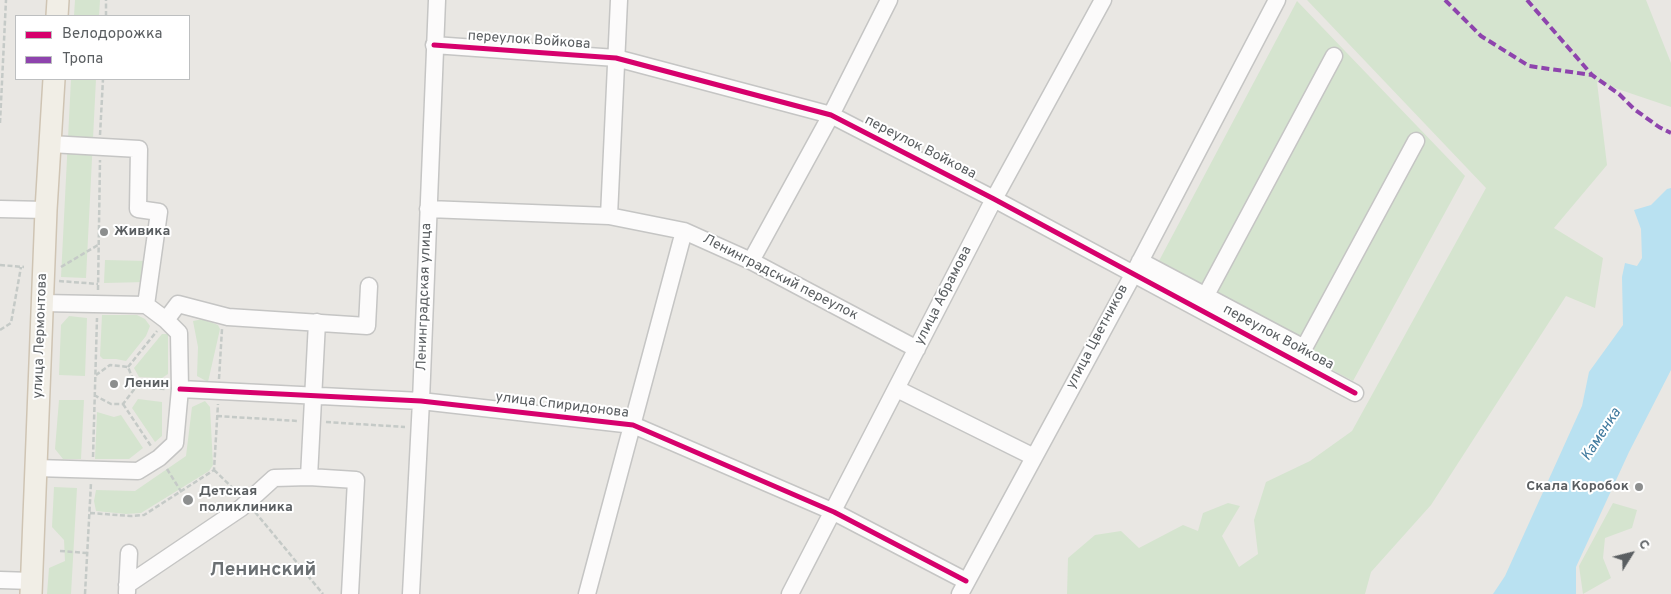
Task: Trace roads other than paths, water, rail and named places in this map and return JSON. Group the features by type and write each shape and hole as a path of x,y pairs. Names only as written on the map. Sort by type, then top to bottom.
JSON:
{"main road":[{"path":"57,15 58,0"},
{"name":"улица Лермонтова","path":"32,587 46,210 54,80"}],"street":[{"name":"Ленинградская улица","path":"411,594 422,402 437,0"},
{"path":"609,216 619,0"},
{"path":"751,261 831,115 889,0"},
{"name":"улица Абрамова","path":"790,594 994,199 1103,0"},
{"name":"улица Цветников","path":"963,588 1137,267 1277,0"},
{"name":"переулок Войкова","path":"434,45 616,58 831,115 994,199 1137,267 1355,392"},
{"path":"1206,295 1334,56"},
{"path":"1137,267 1206,295 1304,348 1416,141"},
{"path":"50,144 139,149 138,209 159,212 146,305"},
{"path":"0,209 46,210"},
{"name":"Ленинградский переулок","path":"428,210 609,216 684,231 751,261 917,349"},
{"path":"587,594 684,231"},
{"path":"166,320 178,304 228,317 367,326 369,286"},
{"path":"36,468 138,471 159,458 176,443 180,389 179,333 166,320 146,305 42,303"},
{"path":"309,477 317,322"},
{"name":"улица Спиридонова","path":"180,389 422,402 633,425 834,512 963,588"},
{"path":"897,389 1034,457"},
{"path":"127,590 247,502 274,478 309,477 356,480 350,594"},
{"path":"127,590 128,553"},
{"path":"0,580 32,587"}],"water":[{"name":"Каменка","path":"1671,188 1671,370 1629,452 1576,567 1576,594 1493,594 1505,576 1582,406 1589,372 1623,325 1622,277 1625,263 1637,266 1642,258 1641,229 1634,210 1651,205 1667,189"}],"place":[{"name":"Живика","path":"104,232"},
{"name":"Ленин","path":"114,384"},
{"name":"Скала Коробок","path":"1639,487"},
{"name":"Детская поликлиника","path":"188,500"}],"district":[{"name":"Ленинский","path":"263,571"}]}
